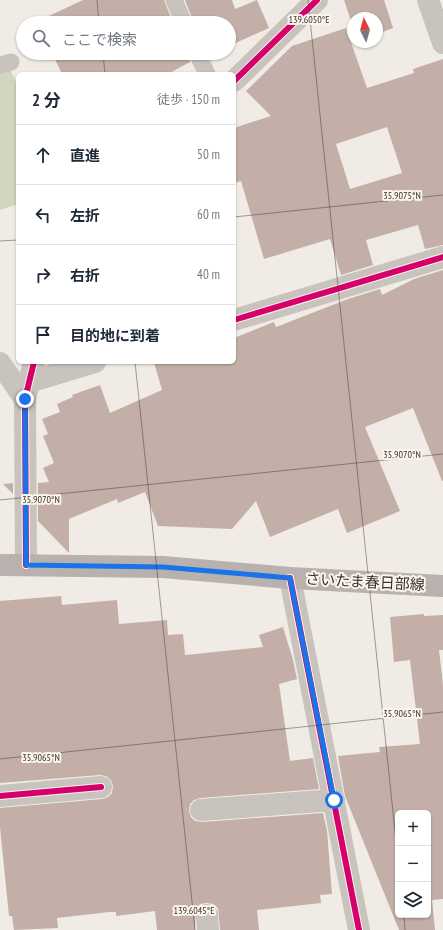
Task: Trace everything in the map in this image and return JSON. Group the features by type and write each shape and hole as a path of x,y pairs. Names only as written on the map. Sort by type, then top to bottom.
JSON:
{"main road":[{"name":"さいたま春日部線","path":"0,565 163,567 290,578 443,586"}],"street":[{"path":"236,80 317,0"},
{"path":"428,0 443,43"},
{"path":"236,319 443,257"},
{"path":"0,363 29,381 87,364"},
{"path":"26,565 29,381"},
{"path":"290,578 359,930"},
{"path":"0,796 101,787"},
{"path":"201,810 334,800"}],"lane":[{"path":"174,0 181,16"},
{"path":"200,60 206,72"}],"green space":[{"path":"10,69 16,82 16,205 0,210 0,72"}],"building":[{"path":"83,0 164,0 170,16 49,16"},
{"path":"185,0 232,0 235,9 257,0 269,28 236,43 236,16 191,16"},
{"path":"344,0 384,0 393,28 383,32 383,12 348,12"},
{"path":"346,28 347,48 353,48 367,88 414,73 413,69 443,59 443,245 425,249 418,225 366,240 373,265 341,275 330,239 264,259 241,181 236,182 236,127 271,116 246,91 292,46","holes":["387,127 402,173 350,189 336,144"]},
{"path":"55,60 189,60 190,62 172,72 61,72"},
{"path":"443,270 443,481 413,408 365,427 400,511 347,533 338,509 270,537 256,501 232,529 158,526 145,492 118,503 117,499 69,519 69,553 38,521 38,483 49,482 43,468 54,463 43,436 48,434 42,419 60,412 57,404 73,397 72,395 100,385 110,413 162,390 155,364 236,364 236,337 274,322 276,327 348,299 380,289 382,295 414,279"},
{"path":"13,483 13,494 3,484"},
{"path":"61,596 62,605 117,600 119,624 167,620 168,635 183,634 185,655 263,647 259,635 283,627 297,679 279,684 290,761 313,758 319,789 200,798 194,800 190,804 189,811 191,817 195,821 202,822 323,813 327,831 332,894 320,895 321,903 257,910 259,930 220,930 218,908 213,904 207,903 200,904 196,910 195,930 157,930 155,911 116,916 116,912 109,912 57,918 58,928 14,930 12,916 9,916 0,827 0,808 102,799 108,797 112,793 113,786 111,780 106,776 100,775 0,783 0,601"},
{"path":"424,614 424,616 443,615 443,650 439,650 443,685 443,899 432,900 435,930 399,930 345,796 338,756 380,752 379,747 420,744 410,660 394,662 390,617"}],"cycle path":[{"path":"236,79 317,0"},
{"path":"236,319 443,257"},
{"path":"26,565 25,399 34,364"},
{"path":"290,578 359,930"},
{"path":"0,796 101,787"}],"route":[{"path":"25,399 26,565 163,567 290,578 334,800"}]}
